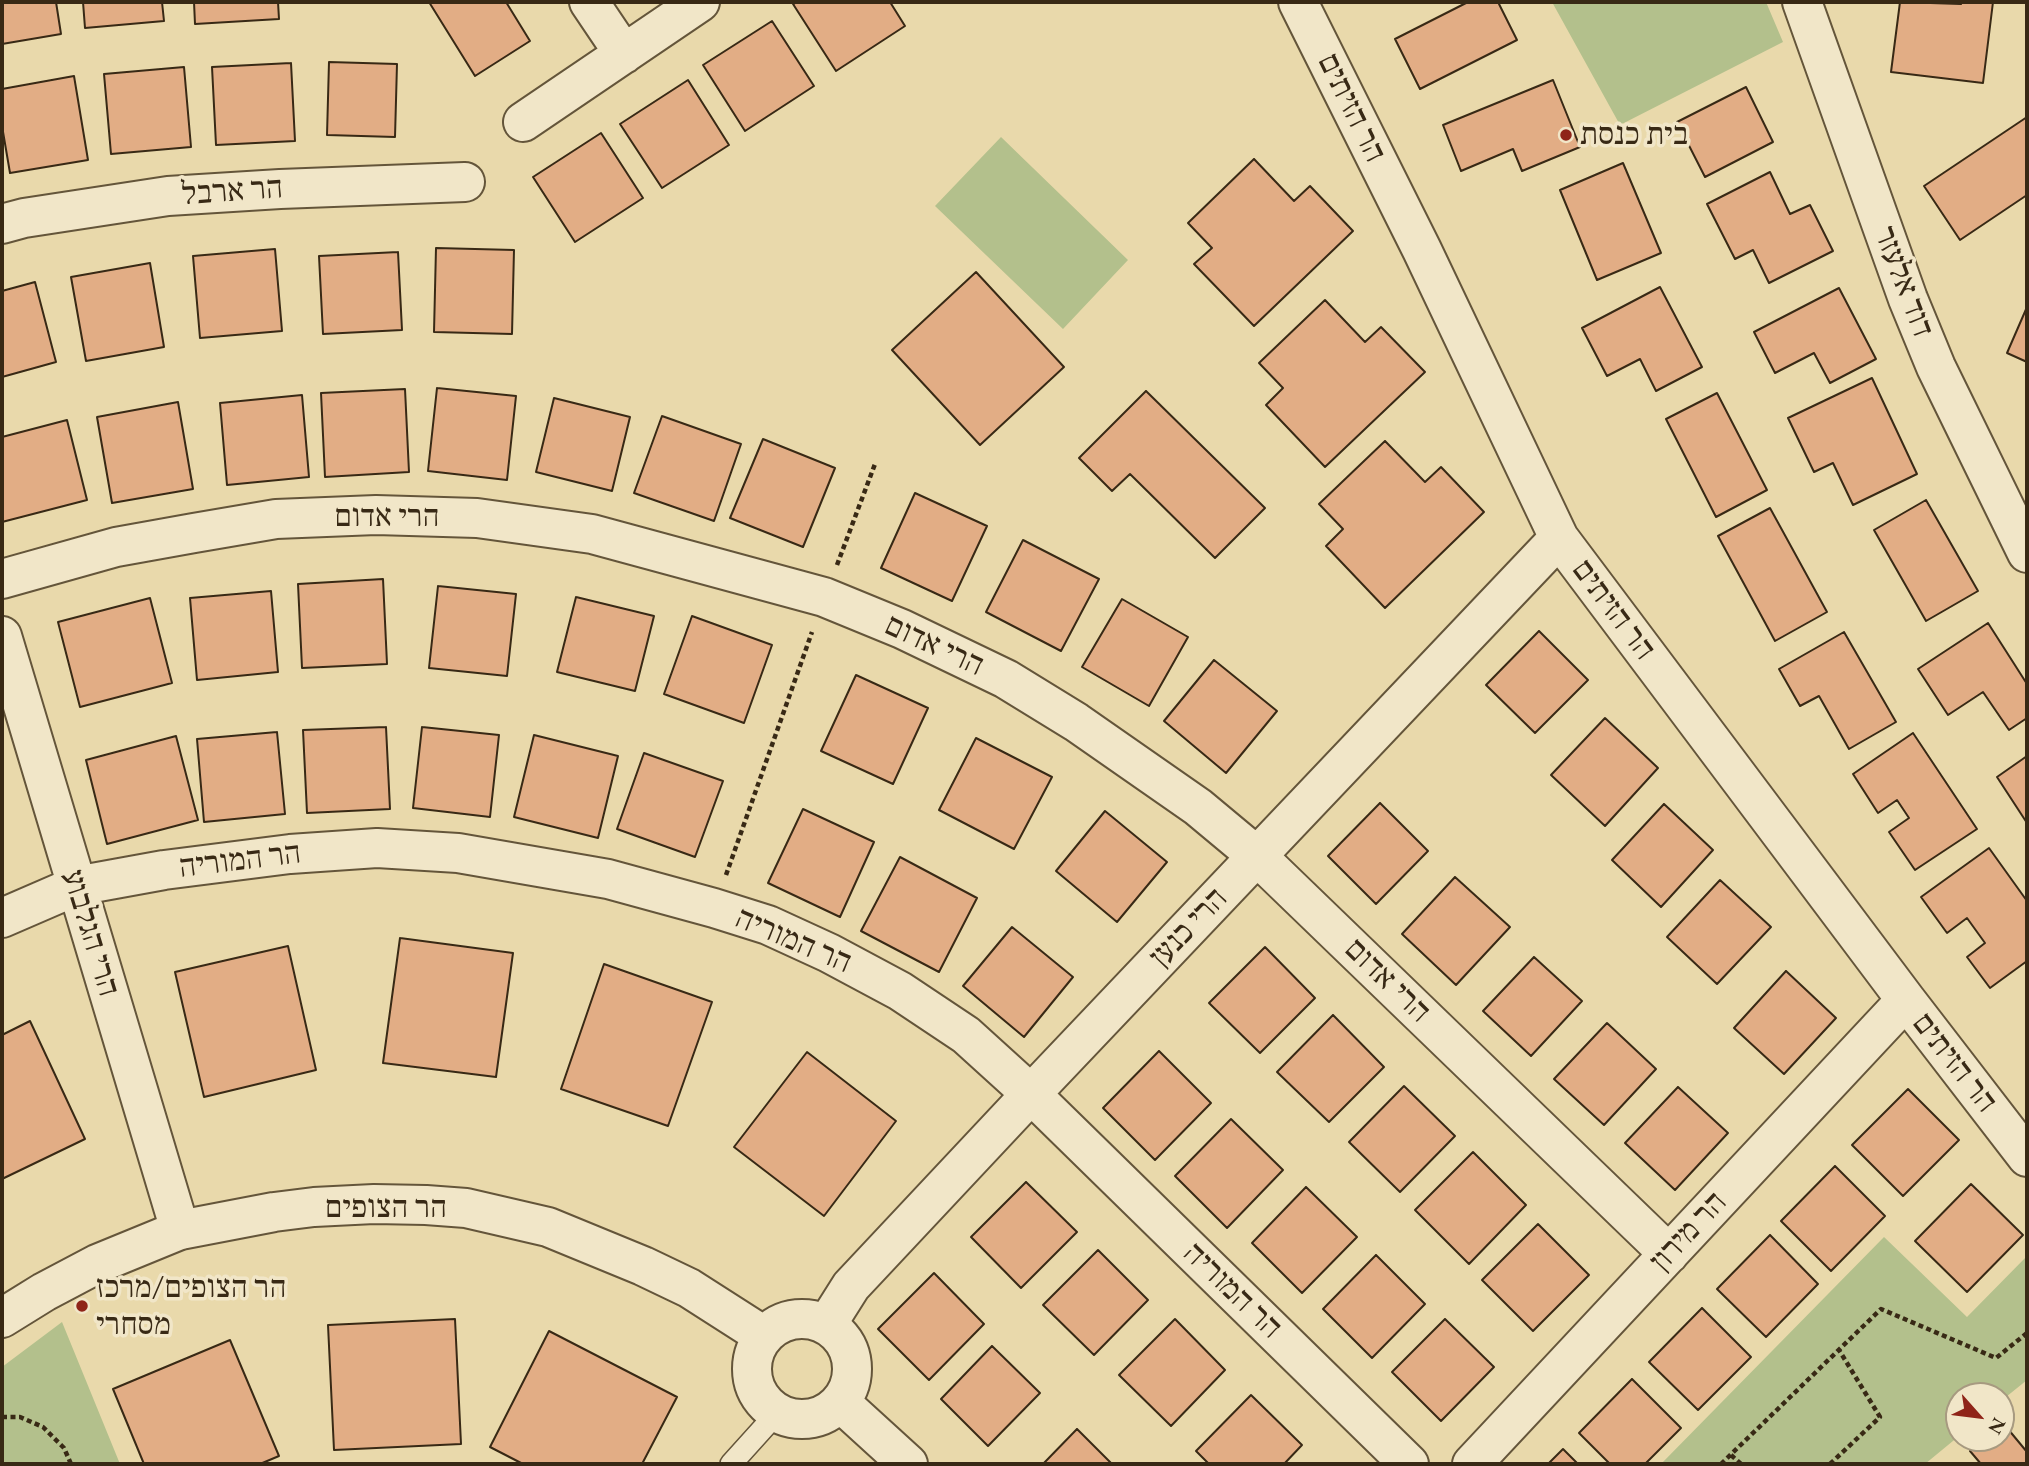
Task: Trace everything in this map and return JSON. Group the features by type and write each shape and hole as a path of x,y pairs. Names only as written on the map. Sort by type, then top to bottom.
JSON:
{"street":[{"path":"589,2 624,54"},
{"path":"523,122 700,2"},
{"name":"הר הזיתים","path":"1298,2 1422,250 1559,538 2027,1157"},
{"name":"דוד אלעזר","path":"1802,2 1908,299 1936,367 2027,553"},
{"name":"הר ארבל","path":"2,224 24,218 168,197 280,188 465,182"},
{"name":"הרי אדום","path":"2,579 116,547 194,533 276,519 376,515 477,518 592,534 824,597 902,629 1006,679 1076,722 1187,799 1258,857 1669,1254"},
{"name":"הרי כנען","path":"827,1324 852,1286 1559,538"},
{"name":"הרי הגלבוע","path":"2,636 180,1230"},
{"name":"הר המוריה","path":"2,918 76,886 164,870 290,854 377,848 458,853 608,879 768,925 829,953 900,991 966,1035 1031,1094 1409,1464"},
{"name":"הר מירון","path":"1472,1464 1906,1000"},
{"name":"הר הצופים","path":"2,1318 97,1264 180,1230 274,1212 374,1204 466,1208 548,1227 643,1266 689,1289 764,1336"},
{"path":"801,1318 827,1324 839,1334 852,1360 848,1390 840,1402 827,1413 810,1419 794,1419 778,1413 762,1400 754,1385 752,1359 764,1336 774,1326 801,1318"},
{"path":"840,1402 908,1464"}],"lane":[{"path":"731,1464 778,1413"}],"path":[{"path":"714,908 824,597 875,464"},
{"path":"1721,1464 1881,1310 1996,1358 2027,1334"},
{"path":"1830,1464 1880,1417 1839,1350"},
{"path":"2,1417 20,1418 43,1427 64,1448 71,1464"},
{"path":"1731,1455 1741,1464"}],"green space":[{"path":"1552,2 1766,2 1783,42 1620,125"},
{"path":"1001,137 1128,260 1063,329 935,206"},
{"path":"1884,1237 1967,1317 2027,1256 2027,1380 2015,1390 2015,1382 1945,1382 1945,1448 1925,1464 1661,1464"},
{"path":"62,1322 120,1464 2,1464 2,1367"}],"building":[{"path":"2,2 56,2 61,34 2,44"},
{"path":"83,2 162,2 164,21 85,28"},
{"path":"194,2 278,2 279,19 195,24"},
{"path":"429,2 506,2 530,41 475,76"},
{"path":"890,2 905,26 836,71 793,4"},
{"path":"1468,2 1498,2 1517,40 1420,89 1395,39"},
{"path":"1900,2 1993,2 1983,83 1891,72"},
{"path":"772,21 814,86 745,131 703,65"},
{"path":"329,62 397,64 395,137 327,135"},
{"path":"291,63 295,141 216,145 212,67"},
{"path":"184,67 191,147 111,154 104,74"},
{"path":"74,76 88,160 10,173 2,126 2,89"},
{"path":"688,80 729,145 662,188 620,124"},
{"path":"1553,80 1580,147 1522,171 1513,149 1461,171 1443,125"},
{"path":"1746,87 1773,142 1705,177 1677,122"},
{"path":"2027,117 2027,195 1960,240 1924,186"},
{"path":"601,133 643,198 575,242 533,177"},
{"path":"1254,159 1294,201 1310,186 1353,231 1254,326 1194,264 1212,248 1188,223"},
{"path":"1623,163 1661,253 1597,280 1560,190"},
{"path":"1770,172 1790,214 1810,205 1833,251 1769,283 1753,250 1735,259 1707,204"},
{"path":"436,248 514,250 512,334 434,332"},
{"path":"275,249 282,331 200,338 193,256"},
{"path":"398,252 402,330 323,334 319,256"},
{"path":"150,263 164,347 86,361 71,277"},
{"path":"976,272 1064,367 980,445 892,350"},
{"path":"35,282 56,362 2,377 2,291"},
{"path":"1660,287 1702,367 1656,391 1640,359 1607,376 1582,328"},
{"path":"1839,288 1876,359 1830,383 1814,353 1775,373 1754,332"},
{"path":"1325,300 1365,342 1381,327 1425,372 1325,467 1266,405 1283,388 1259,363"},
{"path":"2027,307 2027,362 2007,353"},
{"path":"1872,378 1917,474 1853,505 1833,463 1814,472 1788,418"},
{"path":"437,388 516,396 507,480 428,471"},
{"path":"405,389 409,472 325,477 321,393"},
{"path":"1146,391 1265,508 1215,558 1130,474 1112,491 1079,458"},
{"path":"1717,393 1767,490 1716,517 1666,419"},
{"path":"302,395 309,477 227,485 220,403"},
{"path":"554,398 630,417 612,491 536,472"},
{"path":"178,402 193,489 112,503 97,417"},
{"path":"662,416 741,444 714,521 634,493"},
{"path":"67,420 87,500 2,522 2,437"},
{"path":"763,439 835,468 803,547 730,518"},
{"path":"1385,441 1425,482 1441,467 1484,512 1385,608 1326,546 1343,529 1319,504"},
{"path":"915,493 987,526 952,601 881,568"},
{"path":"1926,500 1978,591 1926,621 1874,530"},
{"path":"1770,508 1827,612 1775,641 1718,536"},
{"path":"1023,540 1099,579 1061,651 986,612"},
{"path":"383,579 387,664 302,668 298,584"},
{"path":"438,586 516,594 507,676 429,668"},
{"path":"271,591 278,672 197,680 190,598"},
{"path":"576,597 654,616 635,691 557,672"},
{"path":"150,598 172,683 80,707 58,622"},
{"path":"1122,599 1188,637 1149,706 1082,667"},
{"path":"692,616 772,645 744,723 664,694"},
{"path":"1988,623 2027,684 2027,718 2009,730 1983,692 1948,715 1918,669"},
{"path":"1539,631 1588,680 1535,733 1486,685"},
{"path":"1844,632 1896,722 1849,749 1819,696 1800,706 1779,669"},
{"path":"1214,660 1277,711 1226,773 1164,721"},
{"path":"856,675 928,708 893,784 821,751"},
{"path":"1605,718 1658,768 1605,826 1551,775"},
{"path":"386,727 390,809 307,813 303,730"},
{"path":"422,727 499,735 490,817 413,808"},
{"path":"277,732 285,814 204,822 197,739"},
{"path":"1913,733 1977,829 1915,870 1889,832 1909,818 1897,800 1878,813 1853,774"},
{"path":"534,735 618,756 598,838 514,817"},
{"path":"176,736 198,820 107,844 86,760"},
{"path":"976,738 1052,777 1014,849 939,810"},
{"path":"644,753 723,781 695,857 617,829"},
{"path":"2027,756 2027,823 1997,777"},
{"path":"1380,803 1428,851 1376,904 1328,856"},
{"path":"1664,804 1713,850 1661,907 1612,860"},
{"path":"803,809 874,842 840,917 768,883"},
{"path":"1105,811 1167,862 1117,922 1056,871"},
{"path":"1989,848 2027,901 2027,961 1990,988 1967,957 1985,943 1967,918 1947,933 1921,897"},
{"path":"900,857 977,898 939,972 861,931"},
{"path":"1455,877 1510,927 1456,985 1402,934"},
{"path":"1720,880 1771,927 1717,984 1667,937"},
{"path":"1012,927 1073,977 1024,1037 963,986"},
{"path":"400,938 513,953 496,1077 383,1063"},
{"path":"288,946 316,1070 204,1097 175,972"},
{"path":"1265,947 1315,998 1260,1053 1209,1003"},
{"path":"1534,957 1582,1001 1531,1056 1483,1011"},
{"path":"604,964 712,1002 668,1126 561,1089"},
{"path":"1786,971 1836,1018 1784,1074 1734,1028"},
{"path":"1333,1015 1384,1067 1329,1122 1277,1072"},
{"path":"30,1021 85,1139 2,1179 2,1035"},
{"path":"1607,1023 1656,1069 1604,1125 1554,1079"},
{"path":"1159,1051 1211,1103 1155,1160 1103,1108"},
{"path":"807,1052 896,1121 824,1216 734,1147"},
{"path":"1404,1086 1455,1136 1400,1192 1349,1142"},
{"path":"1678,1087 1728,1133 1675,1190 1625,1143"},
{"path":"1908,1089 1959,1140 1903,1196 1852,1145"},
{"path":"1231,1119 1283,1170 1227,1228 1175,1176"},
{"path":"1473,1152 1526,1205 1469,1264 1415,1210"},
{"path":"1835,1166 1885,1216 1831,1271 1781,1221"},
{"path":"1026,1182 1077,1232 1021,1288 971,1237"},
{"path":"1971,1184 2023,1235 1967,1292 1915,1241"},
{"path":"1306,1187 1357,1237 1302,1293 1252,1243"},
{"path":"1538,1224 1589,1275 1533,1331 1482,1280"},
{"path":"1770,1235 1818,1284 1766,1337 1717,1289"},
{"path":"1098,1250 1148,1300 1094,1355 1043,1305"},
{"path":"1376,1255 1425,1304 1372,1358 1323,1309"},
{"path":"934,1273 984,1324 929,1380 878,1329"},
{"path":"1702,1308 1751,1357 1698,1410 1649,1362"},
{"path":"455,1319 461,1444 334,1450 328,1325"},
{"path":"1175,1319 1225,1370 1171,1426 1119,1375"},
{"path":"1445,1319 1494,1367 1441,1421 1392,1372"},
{"path":"549,1331 677,1397 642,1464 523,1464 490,1447"},
{"path":"230,1340 279,1456 260,1464 144,1464 113,1389"},
{"path":"992,1346 1040,1393 988,1446 941,1399"},
{"path":"1632,1379 1681,1428 1645,1464 1610,1464 1579,1433"},
{"path":"1251,1395 1302,1445 1284,1464 1209,1464 1196,1451"},
{"path":"1077,1429 1112,1464 1043,1464"},
{"path":"2015,1438 2027,1452 2027,1464 1981,1464 1971,1452 2015,1452"},
{"path":"1563,1449 1578,1464 1548,1464"}],"place":[{"name":"בית כנסת","path":"1566,135"},
{"name":"הר הצופים/מרכז מסחרי","path":"82,1306"}]}
